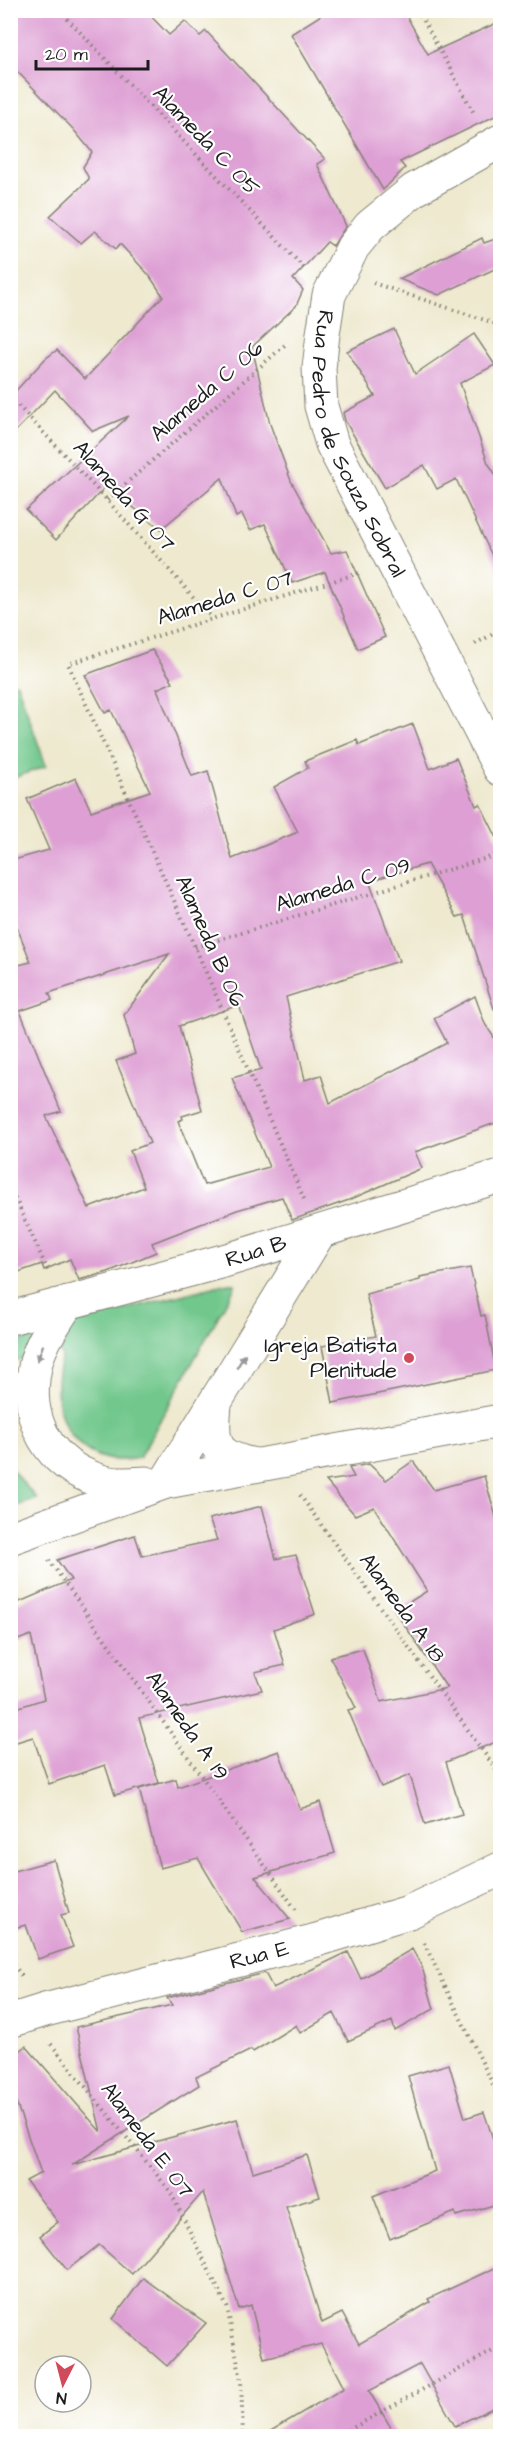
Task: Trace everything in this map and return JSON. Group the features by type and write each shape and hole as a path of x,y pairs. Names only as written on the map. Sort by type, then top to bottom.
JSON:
{"street":[{"name":"Rua Pedro de Souza Sobral","path":"496,143 414,190 390,207 353,247 332,291 319,368 321,406 332,444 501,769"},
{"name":"Rua B","path":"10,1318 227,1260 501,1176"},
{"path":"20,1535 166,1482 319,1233"},
{"path":"65,1303 42,1346 35,1367 33,1395 35,1419 43,1438 56,1455 73,1469 102,1482 127,1484 166,1482 501,1421"},
{"path":"214,1404 212,1429 221,1452 231,1459 266,1463"},
{"name":"Rua E","path":"19,2018 317,1940 409,1912 501,1869"}],"path":[{"name":"Alameda C 05","path":"58,10 332,291"},
{"path":"418,10 496,143"},
{"path":"332,291 501,325"},
{"name":"Alameda C 06","path":"107,500 332,291"},
{"name":"Alameda G 07","path":"10,397 107,500 212,618"},
{"name":"Alameda C 07","path":"68,664 392,563"},
{"name":"Alameda B 06","path":"68,664 195,947 319,1233"},
{"name":"Alameda C 09","path":"195,947 501,854"},
{"path":"10,1187 65,1303"},
{"name":"Alameda A 18","path":"266,1463 501,1775"},
{"name":"Alameda A 19","path":"20,1535 317,1940"},
{"path":"409,1912 501,2099"},
{"name":"Alameda E 07","path":"19,2018 170,2191 227,2307 241,2380 243,2436"},
{"path":"338,2436 501,2347"}],"green space":[{"path":"17,683 46,766 11,779 11,684"},
{"path":"228,1283 235,1284 233,1290 139,1458 121,1460 105,1458 90,1452 69,1432 58,1401 57,1380 62,1355 59,1352 47,1351 11,1362 11,1344 103,1315"},
{"path":"11,1466 13,1471 37,1499 11,1508"}],"building":[{"path":"10,10 145,10 169,35 185,21 200,36 206,31 325,159 317,164 346,226 333,246 327,242 293,279 303,290 296,306 252,347 270,424 291,481 331,553 347,550 385,637 358,649 325,572 292,583 265,524 250,530 242,514 236,517 222,478 161,529 106,486 56,540 26,510 129,416 93,431 55,390 10,437 10,397 45,359 57,350 85,379 163,296 149,275 120,244 116,249 95,231 81,243 50,216 89,179 83,167 92,152 10,64"},
{"path":"329,10 403,10 428,54 501,21 501,113 400,162 405,168 383,190 291,34"},
{"path":"501,237 501,266 439,295 399,279 482,238 484,243"},
{"path":"394,329 415,374 474,334 495,365 460,383 488,463 501,483 501,575 456,479 437,489 424,465 385,488 345,421 343,413 375,396 347,351"},
{"path":"152,650 173,682 157,689 192,776 208,771 232,859 298,832 274,787 308,768 305,761 357,740 359,745 413,724 430,769 456,758 476,806 480,804 501,846 501,1008 494,1009 464,915 457,917 427,864 369,881 399,961 286,997 305,1080 321,1075 330,1103 447,1043 434,1018 475,996 485,1024 501,1048 501,1121 415,1152 422,1168 349,1200 292,1220 282,1197 237,1210 152,1243 156,1252 108,1272 79,1280 70,1259 44,1270 42,1264 10,1275 10,967 31,962 10,910 10,861 49,850 27,799 76,778 91,811 150,791 111,710 105,713 85,675","holes":["169,954 124,1015 135,1054 116,1061 150,1143 130,1151 144,1187 89,1208 46,1116 61,1111 20,1011 52,1000 49,993","239,1005 261,1070 232,1078 269,1167 204,1185 178,1121 183,1119 182,1116 202,1110 179,1026"]},
{"name":"Igreja Batista Plenitude","path":"470,1268 481,1316 485,1315 496,1370 333,1403 322,1346 376,1336 366,1294 420,1280 420,1277"},
{"path":"413,1461 434,1490 484,1476 501,1534 501,1740 446,1762 462,1814 425,1825 410,1775 381,1787 348,1710 356,1708 330,1657 363,1649 381,1702 447,1688 395,1611 427,1591 374,1507 355,1515 326,1481 354,1477 349,1468 369,1464 386,1480"},
{"path":"262,1506 276,1559 296,1555 315,1614 274,1629 285,1665 255,1672 262,1690 139,1718 159,1783 115,1795 105,1765 49,1784 33,1737 10,1744 10,1710 44,1699 31,1635 10,1643 10,1606 71,1580 57,1560 135,1535 142,1556 217,1540 209,1519"},
{"path":"279,1751 300,1809 320,1802 335,1853 255,1877 290,1919 242,1932 198,1858 160,1868 139,1789 176,1779 178,1787"},
{"path":"54,1860 69,1913 61,1915 73,1947 38,1959 26,1925 10,1929 10,1872"},
{"path":"412,1949 422,1967 434,2009 395,2031 392,2021 348,2041 334,2013 300,2033 296,2025 253,2052 251,2050 196,2077 199,2085 72,2165 237,2119 253,2172 307,2155 320,2197 286,2207 322,2323 342,2313 359,2344 430,2302 428,2299 501,2265 501,2404 455,2426 420,2364 369,2391 396,2436 262,2436 344,2388 321,2344 264,2358 251,2305 239,2309 203,2192 132,2274 99,2245 67,2270 40,2236 58,2222 26,2181 41,2173 10,2085 10,2059 26,2046 101,2132 76,2027 172,2005 167,1998 265,1973 273,1988 348,1952 361,1979"},
{"path":"449,2064 465,2118 484,2112 501,2163 501,2203 456,2216 455,2212 390,2239 373,2196 435,2171 408,2076"},
{"path":"143,2278 206,2323 167,2366 113,2319"}],"place":[{"name":"Igreja Batista Plenitude","path":"409,1358"}]}
